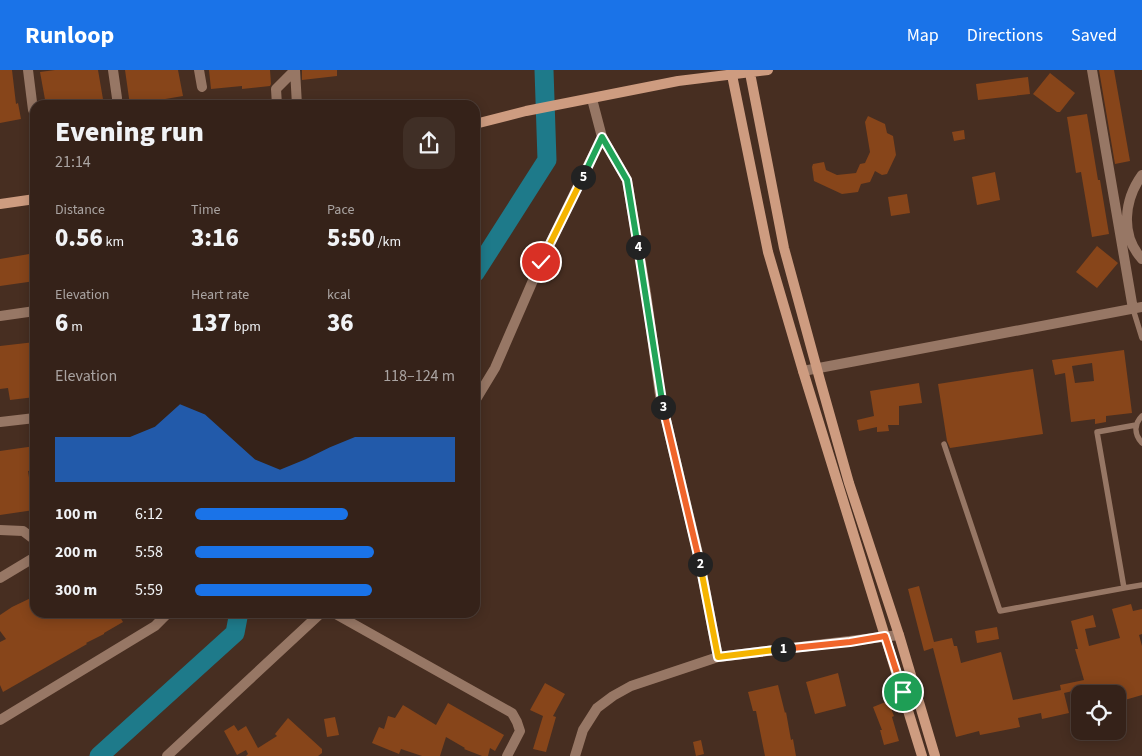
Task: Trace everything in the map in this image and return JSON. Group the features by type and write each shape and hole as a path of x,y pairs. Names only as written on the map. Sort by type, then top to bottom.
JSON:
{"street":[{"path":"28,70 32,100"},
{"path":"113,70 117,98"},
{"path":"199,70 202,87"},
{"path":"277,100 276,89 295,70"},
{"path":"295,70 297,100"},
{"path":"480,123 538,108 678,81 768,70"},
{"path":"803,371 1138,308 1092,70"},
{"path":"750,73 784,248 849,483 899,635 935,756"},
{"path":"732,75 768,252 922,756"},
{"path":"592,99 602,137 627,180 646,293 660,395 699,558 718,657"},
{"path":"480,393 495,368 541,262 602,137"},
{"path":"1142,175 1131,194 1126,215 1130,237 1142,259"},
{"path":"0,204 30,200"},
{"path":"0,316 30,312"},
{"path":"0,422 30,419"},
{"path":"0,530 23,532 30,537"},
{"path":"0,578 30,560"},
{"path":"0,720 155,626 163,618"},
{"path":"167,756 316,618"},
{"path":"343,618 512,713 520,731 506,756"},
{"path":"575,756 583,730 597,708 631,686 718,657 899,635"}],"lane":[{"path":"1138,308 1142,338"},
{"path":"1142,416 1136,425 1137,436 1142,443"},
{"path":"1124,588 1097,432 1136,425"},
{"path":"944,444 1000,612 1142,585"}],"building":[{"path":"0,70 12,70 16,104 18,103 21,119 0,123"},
{"path":"98,70 103,100 45,100 40,72"},
{"path":"125,70 178,70 183,96 159,100 129,100"},
{"path":"209,70 270,70 271,84 270,86 242,89 242,86 211,89"},
{"path":"302,70 337,70 337,76 302,80"},
{"path":"1099,70 1114,70 1130,161 1115,164"},
{"path":"1050,73 1075,93 1060,112 1057,112 1033,94"},
{"path":"1028,77 1030,94 978,100 976,84"},
{"path":"1087,114 1109,234 1092,237 1081,172 1076,173 1067,117"},
{"path":"868,116 885,124 887,133 893,136 896,155 887,174 882,175 875,171 870,182 861,184 858,192 842,194 814,181 813,164 824,162 826,170 837,175 856,173 860,164 865,163 870,152 865,122"},
{"path":"964,130 965,139 954,141 952,132"},
{"path":"995,172 1000,200 977,205 972,177"},
{"path":"907,194 910,213 891,216 888,197"},
{"path":"1097,246 1118,263 1097,288 1076,272"},
{"path":"30,254 30,282 0,286 0,259"},
{"path":"30,343 30,398 10,400 8,388 0,389 0,346"},
{"path":"1124,350 1132,413 1106,416 1106,422 1095,424 1095,419 1071,422 1065,373 1055,375 1052,360","holes":["1092,363 1094,381 1075,383 1072,366"]},
{"path":"1033,369 1043,434 950,448 947,441 938,384"},
{"path":"919,383 922,403 899,406 899,425 888,425 889,431 877,432 877,427 859,431 857,420 874,416 870,391"},
{"path":"30,447 30,471 28,471 30,511 0,515 0,451"},
{"path":"919,586 934,642 952,638 954,646 957,646 961,663 1001,652 1013,700 1061,690 1060,685 1084,680 1075,649 1078,649 1071,621 1093,615 1096,627 1085,629 1089,646 1120,638 1112,609 1131,604 1133,611 1142,609 1142,634 1139,635 1142,646 1142,695 1126,700 1126,685 1071,685 1071,691 1064,693 1069,713 1042,719 1041,713 1018,718 1020,727 980,735 979,731 956,737 933,648 924,651 908,589"},
{"path":"30,598 30,618 121,618 123,622 3,692 0,685 0,642 6,639 0,631 0,615"},
{"path":"997,627 999,639 977,643 975,631"},
{"path":"838,673 846,706 815,714 806,682"},
{"path":"545,683 565,694 553,716 556,717 546,752 533,749 543,716 530,710"},
{"path":"778,685 796,756 765,756 756,711 753,711 748,692"},
{"path":"888,701 894,716 892,717 899,741 884,745 880,730 882,730 873,707"},
{"path":"448,703 504,735 495,751 490,748 488,756 482,756 464,749 446,737 440,756 422,756 401,749 399,754 372,743 379,727 384,729 388,716 395,718 403,705 436,725"},
{"path":"335,717 339,735 327,737 324,719"},
{"path":"288,718 322,749 322,753 318,756 246,756 248,754 246,750 237,755 224,731 234,725 238,731 246,726 258,748 277,736 275,734"},
{"path":"701,740 704,754 696,756 693,742"}],"waterway":[{"path":"480,265 547,160 544,70"},
{"path":"99,756 235,633 238,618"}],"route":[{"path":"541,262 602,137 627,180 646,293 660,395 699,558 718,657 850,642 885,636 903,692"}]}
